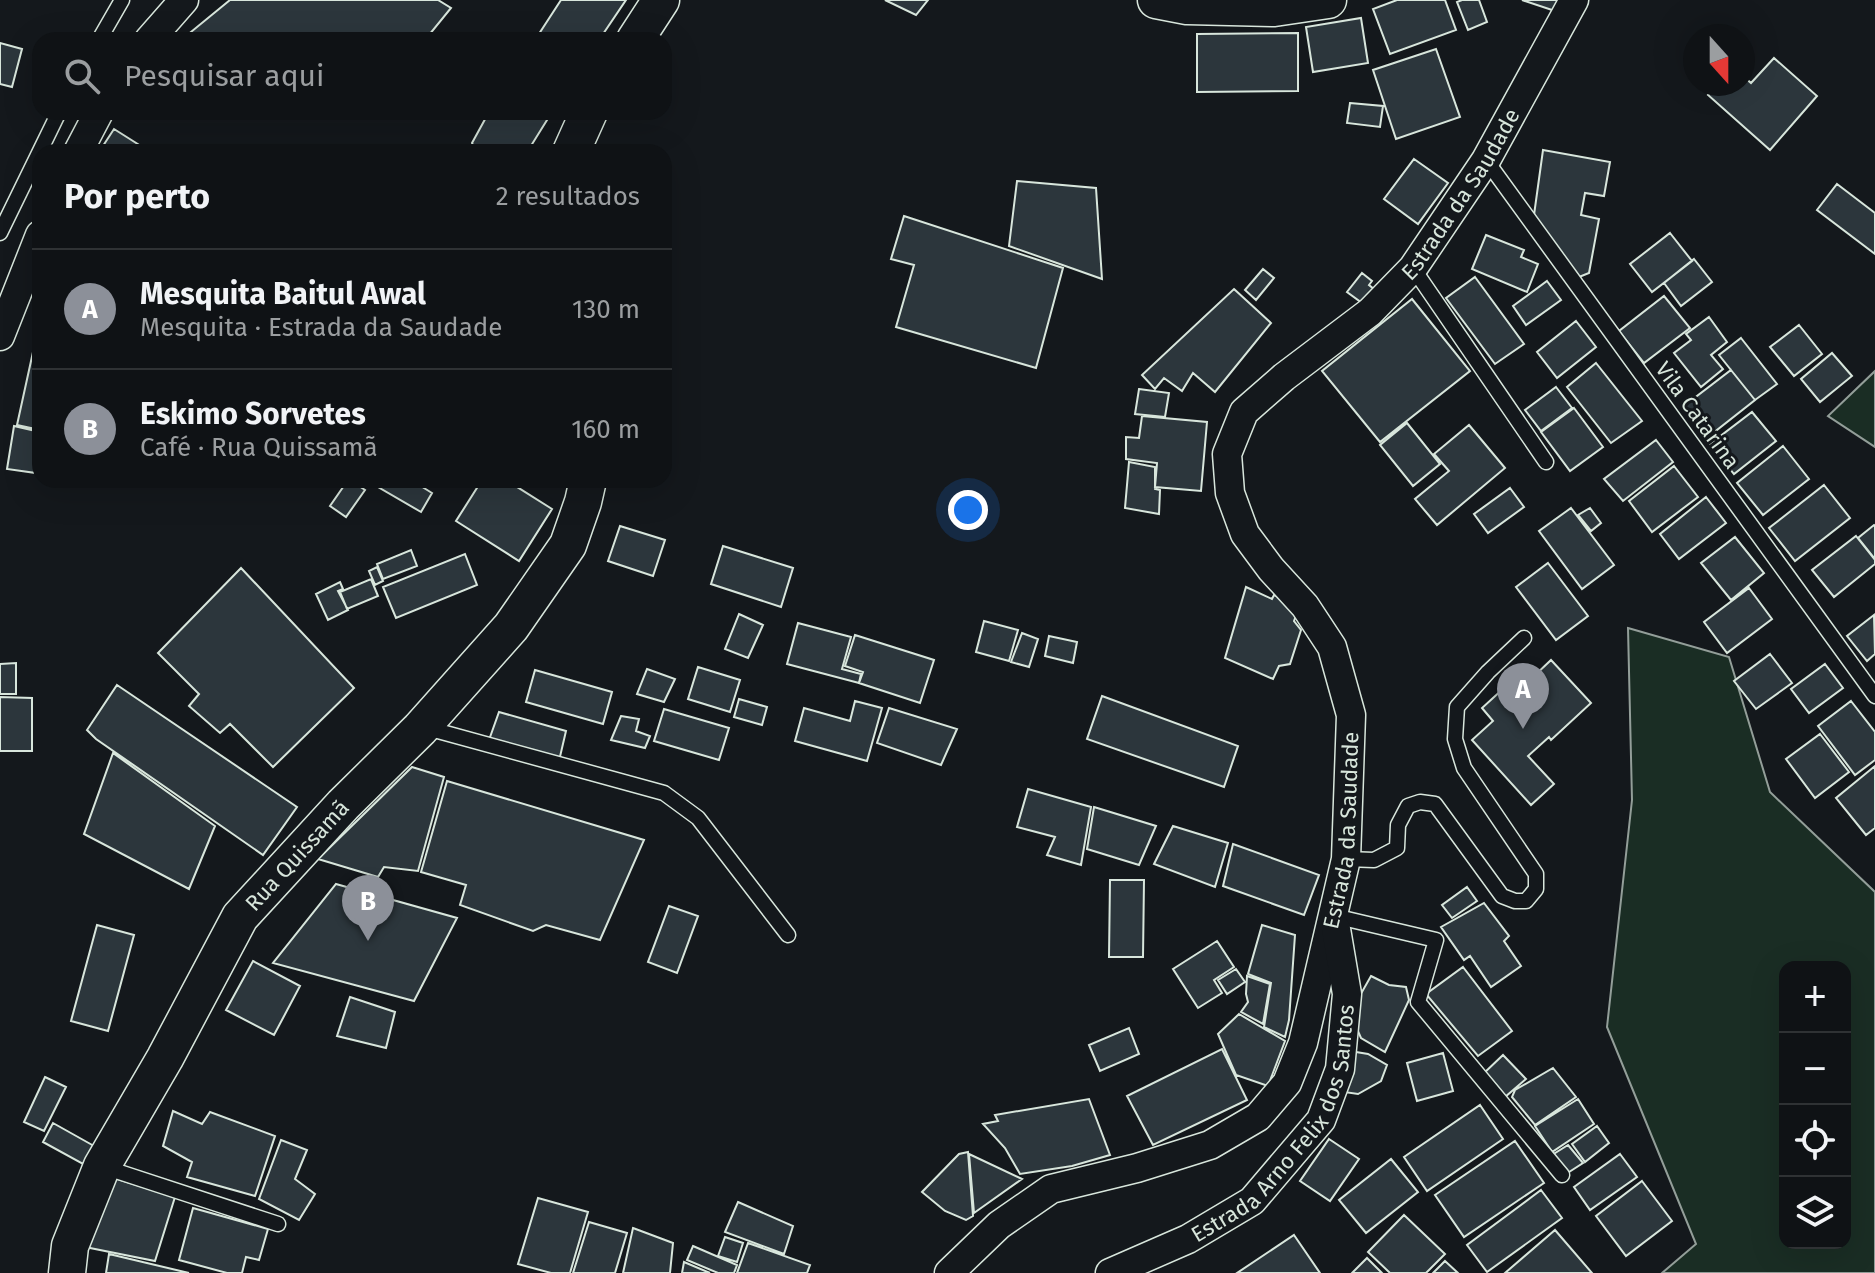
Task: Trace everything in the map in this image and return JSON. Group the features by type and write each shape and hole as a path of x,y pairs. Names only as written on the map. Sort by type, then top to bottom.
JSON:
{"street":[{"path":"155,32 184,0"},
{"path":"640,32 661,0"},
{"path":"1156,0 1187,6 1274,8 1328,0"},
{"name":"Estrada da Saudade","path":"949,1273 999,1225 1051,1189 1137,1168 1210,1145 1258,1117 1287,1083 1303,1043 1346,859 1351,715 1332,647 1305,606 1271,569 1245,534 1230,493 1227,454 1244,412 1284,377 1370,312 1413,268 1486,160 1574,0"},
{"path":"82,144 95,120"},
{"path":"575,144 585,120"},
{"path":"0,336 32,255"},
{"name":"Rua Quissamã","path":"67,1273 70,1246 102,1166 165,1058 240,917 343,805 420,729 511,627 568,545 586,488"},
{"name":"Estrada Arno Felix dos Santos","path":"1110,1273 1188,1239 1252,1201 1321,1120 1340,1069 1347,994 1334,916"}],"lane":[{"path":"104,32 122,0"},
{"path":"43,144 55,120"},
{"name":"Vila Catarina","path":"1486,160 1875,696"},
{"path":"0,233 32,167"},
{"path":"1413,268 1546,462"},
{"path":"1346,859 1374,860 1397,848 1398,825 1408,806 1420,802 1435,804 1502,896 1526,901 1536,889 1536,874 1464,768 1455,739 1457,707 1524,638"},
{"path":"420,729 438,731 664,793 698,818 788,935"},
{"path":"1334,916 1436,940 1418,1002 1562,1175"},
{"path":"102,1166 278,1224"}],"green space":[{"path":"1875,371 1875,447 1828,416"},
{"path":"1628,628 1729,657 1770,792 1875,892 1875,1273 1662,1273 1696,1244 1607,1027 1632,800"}],"building":[{"path":"230,0 438,0 451,8 432,32 191,32"},
{"path":"561,0 626,0 604,32 540,32"},
{"path":"885,0 928,0 916,15"},
{"path":"1397,0 1445,0 1456,30 1390,54 1373,9"},
{"path":"1479,0 1487,22 1468,30 1457,2"},
{"path":"1522,0 1559,0 1555,11"},
{"path":"1361,18 1368,63 1313,72 1306,27"},
{"path":"1298,33 1298,91 1197,92 1197,34"},
{"path":"0,43 22,49 12,87 0,84"},
{"path":"1436,49 1460,117 1396,139 1373,70"},
{"path":"1774,58 1817,96 1770,150 1709,96 1755,96 1755,79"},
{"path":"1350,103 1383,106 1380,127 1347,123"},
{"path":"485,120 547,120 532,144 472,143"},
{"path":"114,129 138,144 104,144"},
{"path":"1543,150 1610,162 1604,196 1585,193 1581,215 1599,219 1589,273 1579,277 1534,215"},
{"path":"1414,159 1448,183 1418,224 1384,199"},
{"path":"1017,181 1096,188 1102,279 1009,246"},
{"path":"1837,184 1875,213 1875,254 1817,210"},
{"path":"904,216 1063,268 1036,368 896,327 914,265 891,259"},
{"path":"1670,233 1692,261 1652,292 1630,264"},
{"path":"1486,235 1524,250 1521,257 1538,264 1527,292 1472,269"},
{"path":"1694,259 1712,282 1681,306 1664,283"},
{"path":"1263,269 1274,278 1256,300 1245,290"},
{"path":"1362,273 1372,281 1369,285 1380,294 1369,308 1347,292"},
{"path":"1475,277 1524,344 1495,364 1446,298"},
{"path":"1547,281 1561,300 1526,325 1513,306"},
{"path":"1234,289 1271,323 1215,392 1193,373 1182,391 1164,378 1155,389 1142,375"},
{"path":"1664,296 1690,328 1644,363 1619,331"},
{"path":"1412,299 1470,371 1380,442 1322,371"},
{"path":"1709,317 1727,342 1711,355 1723,369 1701,387 1674,353 1691,340 1686,334"},
{"path":"1576,321 1596,347 1557,378 1537,352"},
{"path":"1799,325 1822,354 1794,376 1770,347"},
{"path":"1741,338 1777,384 1755,400 1719,355"},
{"path":"1832,353 1852,376 1820,402 1801,379"},
{"path":"32,357 32,428 17,425"},
{"path":"1596,363 1642,421 1611,443 1567,387"},
{"path":"1731,370 1755,400 1708,437 1684,406"},
{"path":"1556,387 1572,408 1541,431 1525,410"},
{"path":"1139,389 1169,393 1165,417 1135,414"},
{"path":"1574,408 1603,447 1570,471 1541,432"},
{"path":"1752,412 1776,441 1734,474 1710,444"},
{"path":"1142,416 1207,422 1201,491 1155,487 1157,463 1126,459 1126,437 1139,438"},
{"path":"1407,423 1440,464 1413,486 1380,445"},
{"path":"1469,425 1505,468 1437,525 1415,499 1449,471 1434,454"},
{"path":"14,426 32,430 32,472 7,469"},
{"path":"1656,440 1673,462 1623,501 1604,479"},
{"path":"1783,446 1809,479 1763,515 1737,483"},
{"path":"1129,462 1155,467 1155,489 1160,490 1159,514 1125,508"},
{"path":"1674,466 1698,497 1652,532 1629,501"},
{"path":"1824,485 1850,518 1795,561 1769,528"},
{"path":"342,488 365,490 346,517 330,506"},
{"path":"380,488 424,488 432,493 421,512"},
{"path":"477,488 519,488 552,509 519,561 456,521"},
{"path":"1510,488 1524,507 1488,533 1474,514"},
{"path":"1706,497 1726,523 1679,559 1660,534"},
{"path":"1571,508 1614,565 1582,589 1539,531"},
{"path":"1590,508 1601,523 1591,531 1578,515"},
{"path":"620,526 665,540 653,576 608,561"},
{"path":"1875,526 1875,559 1858,538"},
{"path":"1856,536 1875,564 1834,597 1812,570"},
{"path":"1735,537 1764,573 1731,600 1701,563"},
{"path":"723,546 793,568 781,607 711,584"},
{"path":"411,550 417,566 383,579 377,564"},
{"path":"465,554 477,585 396,618 383,587"},
{"path":"1548,563 1588,616 1556,640 1516,587"},
{"path":"377,567 383,581 375,585 369,571"},
{"path":"241,568 354,688 273,767 230,724 220,733 189,706 199,694 158,653"},
{"path":"371,579 378,596 347,609 340,592"},
{"path":"340,582 343,589 338,591 348,610 328,620 316,594"},
{"path":"1246,587 1272,599 1274,595 1300,605 1294,621 1301,630 1290,664 1279,666 1273,679 1225,658"},
{"path":"1749,588 1772,619 1727,653 1704,622"},
{"path":"739,614 763,625 748,658 725,649"},
{"path":"1874,615 1875,654 1867,661 1847,636"},
{"path":"984,621 1018,630 1009,661 976,652"},
{"path":"798,623 851,637 842,669 861,674 859,683 787,664"},
{"path":"1022,633 1038,639 1029,667 1011,662"},
{"path":"855,635 934,660 920,703 859,683 863,672 845,666"},
{"path":"1049,636 1077,642 1073,663 1045,656"},
{"path":"1770,654 1792,683 1756,709 1734,681"},
{"path":"1551,660 1591,703 1551,740 1549,737 1528,756 1554,784 1531,805 1472,740 1493,721 1482,708 1504,688 1512,697"},
{"path":"16,663 16,694 0,694 0,664"},
{"path":"1825,664 1843,688 1809,713 1791,689"},
{"path":"698,667 740,680 730,712 688,699"},
{"path":"647,669 675,679 664,702 637,694"},
{"path":"535,670 612,692 603,724 526,702"},
{"path":"117,685 297,807 263,855 87,730"},
{"path":"1102,696 1238,746 1224,787 1087,739"},
{"path":"0,697 32,698 32,751 0,751"},
{"path":"739,699 767,707 762,725 734,717"},
{"path":"855,701 882,708 867,761 795,741 804,708 850,721"},
{"path":"1851,701 1875,732 1875,760 1855,775 1818,726"},
{"path":"889,708 957,729 941,765 877,743"},
{"path":"664,709 729,728 719,760 654,741"},
{"path":"499,712 566,731 559,761 489,740"},
{"path":"621,716 639,719 636,731 650,736 645,748 611,740"},
{"path":"1820,734 1849,772 1815,798 1786,759"},
{"path":"113,753 215,826 189,889 84,834"},
{"path":"1875,766 1875,828 1866,835 1836,798"},
{"path":"412,767 444,777 418,871 384,867 378,877 318,859"},
{"path":"447,781 644,840 600,940 546,925 533,931 460,905 466,885 421,872"},
{"path":"1028,789 1091,807 1081,865 1047,855 1055,837 1017,827"},
{"path":"1094,807 1156,826 1139,865 1087,849"},
{"path":"1173,826 1228,843 1215,887 1154,864"},
{"path":"1233,844 1319,875 1304,915 1223,886"},
{"path":"1110,880 1144,880 1143,957 1109,957"},
{"path":"336,884 457,918 414,1001 273,963"},
{"path":"1467,887 1477,901 1452,918 1442,905"},
{"path":"1484,903 1509,936 1504,941 1521,966 1491,987 1470,956 1464,960 1441,927"},
{"path":"669,906 698,916 677,973 648,962"},
{"path":"97,925 134,935 108,1031 71,1021"},
{"path":"1262,925 1295,935 1285,1037 1264,1027 1271,983 1248,974"},
{"path":"1217,941 1234,967 1214,980 1222,993 1198,1008 1173,969"},
{"path":"253,961 300,986 274,1035 226,1010"},
{"path":"1463,967 1512,1031 1478,1056 1426,994"},
{"path":"1236,969 1245,982 1227,994 1218,980"},
{"path":"1247,976 1270,984 1263,1024 1241,1012 1248,1002"},
{"path":"1371,976 1389,985 1406,987 1409,1000 1385,1052 1361,1038 1350,1013"},
{"path":"350,997 395,1012 386,1048 337,1036"},
{"path":"1239,1014 1285,1041 1268,1086 1236,1075 1218,1034"},
{"path":"1129,1028 1139,1054 1100,1071 1089,1045"},
{"path":"1222,1049 1247,1100 1153,1145 1127,1096"},
{"path":"1350,1051 1368,1054 1387,1065 1381,1081 1358,1094 1344,1092"},
{"path":"1443,1053 1453,1091 1417,1101 1407,1063"},
{"path":"1503,1055 1526,1079 1505,1097 1483,1074"},
{"path":"1553,1068 1576,1097 1535,1125 1512,1097 1515,1090"},
{"path":"45,1077 66,1087 44,1131 24,1122"},
{"path":"1089,1099 1110,1155 1072,1166 1020,1174 1005,1148 983,1124 998,1121 995,1115"},
{"path":"1578,1099 1594,1124 1552,1152 1535,1126"},
{"path":"1480,1105 1503,1139 1427,1191 1404,1157"},
{"path":"173,1111 202,1124 210,1112 275,1136 255,1196 187,1177 192,1162 163,1146"},
{"path":"53,1123 94,1146 83,1164 43,1142"},
{"path":"1597,1126 1609,1143 1585,1162 1572,1144"},
{"path":"1329,1139 1359,1159 1330,1201 1300,1181"},
{"path":"281,1140 307,1150 295,1179 315,1194 299,1220 259,1199"},
{"path":"1515,1141 1544,1183 1464,1237 1435,1195"},
{"path":"1568,1145 1583,1163 1566,1174 1552,1155"},
{"path":"968,1152 973,1216 966,1220 945,1211 922,1192 959,1154"},
{"path":"969,1154 1022,1179 974,1213"},
{"path":"1620,1154 1637,1177 1590,1210 1574,1187"},
{"path":"1391,1159 1418,1192 1366,1233 1339,1200"},
{"path":"114,1178 175,1197 155,1261 85,1247"},
{"path":"1642,1181 1672,1221 1626,1256 1596,1216"},
{"path":"1541,1190 1562,1218 1487,1272 1467,1245"},
{"path":"538,1198 588,1212 570,1273 551,1273 518,1264"},
{"path":"738,1202 793,1226 784,1254 725,1232"},
{"path":"193,1208 268,1229 259,1260 246,1257 242,1273 227,1273 179,1260"},
{"path":"1404,1215 1445,1254 1426,1273 1390,1273 1368,1252"},
{"path":"589,1222 627,1233 615,1273 573,1273"},
{"path":"633,1228 673,1243 670,1273 623,1273"},
{"path":"1555,1230 1592,1273 1505,1273"},
{"path":"1294,1235 1320,1273 1237,1273"},
{"path":"725,1237 743,1243 737,1262 718,1256"},
{"path":"748,1243 810,1265 807,1273 737,1273"},
{"path":"693,1246 737,1265 734,1273 718,1273 687,1260"},
{"path":"109,1254 189,1273 106,1273"},
{"path":"1367,1258 1382,1273 1352,1273"},
{"path":"1445,1261 1458,1273 1433,1273"},
{"path":"684,1262 710,1273 682,1273"}],"place":[{"name":"Mesquita Baitul Awal","path":"1523,729"},
{"name":"Eskimo Sorvetes","path":"368,941"}]}
